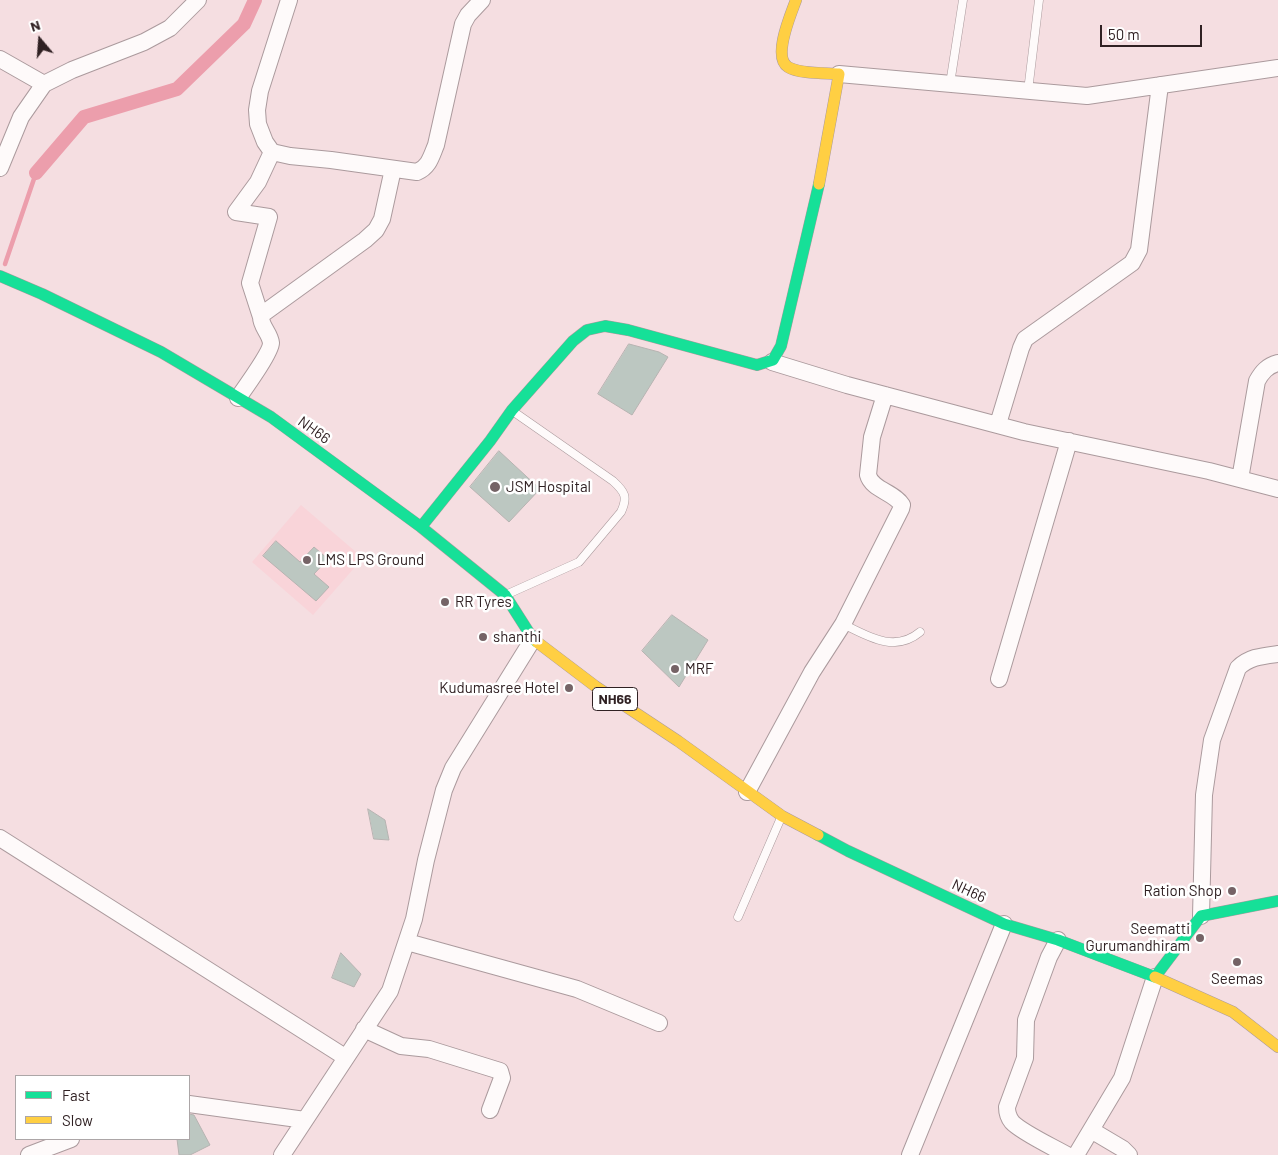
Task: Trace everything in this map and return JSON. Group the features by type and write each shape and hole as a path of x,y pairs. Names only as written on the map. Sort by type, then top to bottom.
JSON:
{"main road":[{"path":"421,527 490,441 512,410 573,341 587,330 605,326 628,330 739,362 757,365 772,362 776,358 781,346 811,221 835,106 839,74 795,69 786,66 782,59 782,44 796,0"},
{"name":"NH66","path":"0,276 42,294 161,352 271,417 421,527 505,595 533,638 594,686 678,741 782,816 848,851 1004,924 1058,940 1155,977 1233,1012 1278,1047"},
{"path":"1155,977 1201,916 1278,901"}],"street":[{"path":"0,168 21,117 44,84 72,70 144,42 170,28 198,0"},
{"path":"289,0 260,91 257,110 258,124 265,142 272,152 290,156 417,172 424,169 429,162 436,145 463,24 468,14 482,0"},
{"path":"0,59 44,84"},
{"path":"839,74 1087,96 1278,68"},
{"path":"998,424 1025,339 1132,263 1139,250 1160,85"},
{"path":"238,398 270,349 270,338 261,323 261,317 250,283 269,216 236,212 258,182 272,152"},
{"path":"261,317 376,230 382,219 393,169"},
{"path":"772,362 884,395 998,424 1209,471 1278,490"},
{"path":"1240,479 1257,381 1262,372 1269,366 1278,363"},
{"path":"747,792 812,672 843,624 901,510 902,505 898,499 869,480 868,475 872,437 884,395"},
{"path":"999,679 1069,441"},
{"path":"282,1155 390,990 408,942 444,790 453,768 533,638"},
{"path":"1201,916 1204,795 1212,740 1238,668 1246,660 1278,654"},
{"path":"0,838 345,1057"},
{"path":"910,1155 1004,924"},
{"path":"1058,940 1049,957 1026,1020 1026,1058 1007,1107 1007,1112 1009,1119 1017,1126 1067,1155"},
{"path":"408,942 577,989 659,1023"},
{"path":"1076,1155 1122,1078 1155,977"},
{"path":"364,1029 401,1046 430,1049 500,1071 502,1078 490,1110"},
{"path":"190,1104 305,1120"},
{"path":"1091,1130 1124,1149 1129,1155"},
{"path":"28,1155 68,1140"}],"lane":[{"path":"950,84 963,0"},
{"path":"1028,91 1039,0"},
{"path":"505,595 579,562 620,512 625,503 625,496 613,481 512,410"},
{"path":"843,624 883,641 904,642 912,639 920,632"},
{"path":"738,917 782,816"}],"shaded area":[{"name":"LMS LPS Ground","path":"301,505 363,558 313,615 252,562"}],"building":[{"path":"629,344 659,352 668,357 632,415 598,394"},
{"name":"JSM Hospital","path":"499,451 540,489 509,522 470,487"},
{"path":"276,541 300,562 314,547 328,559 314,574 329,587 316,601 263,556"},
{"name":"MRF","path":"672,615 708,640 679,687 642,651"},
{"path":"368,809 385,820 389,840 374,839"},
{"path":"341,953 361,974 354,987 332,978"},
{"path":"190,1114 194,1115 210,1145 190,1155 179,1155 177,1140 190,1140"}],"waterway":[{"path":"36,173 84,117 177,89 244,24 255,0"},
{"path":"5,264 36,173"}],"traffic: fast":[{"path":"421,527 490,441 512,410 573,341 587,330 605,326 628,330 757,365 773,360 781,346 819,184"},
{"path":"0,276 42,294 161,352 271,417 421,527 505,595 533,639 537,642"},
{"path":"818,835 1004,924 1058,940 1155,977"},
{"path":"1155,977 1201,916 1278,901"}],"traffic: slow":[{"path":"796,0 782,45 784,62 788,67 799,71 839,74 819,184"},
{"path":"537,642 595,686 678,741 782,816 818,835"},
{"path":"1155,977 1233,1012 1278,1047"}],"place":[{"name":"JSM Hospital","path":"495,487"},
{"name":"LMS LPS Ground","path":"307,560"},
{"name":"RR Tyres","path":"445,602"},
{"name":"shanthi","path":"483,637"},
{"name":"MRF","path":"675,669"},
{"name":"Kudumasree Hotel","path":"569,688"},
{"name":"Ration Shop","path":"1232,891"},
{"name":"Seematti Gurumandhiram","path":"1200,938"},
{"name":"Seemas","path":"1237,962"}]}
